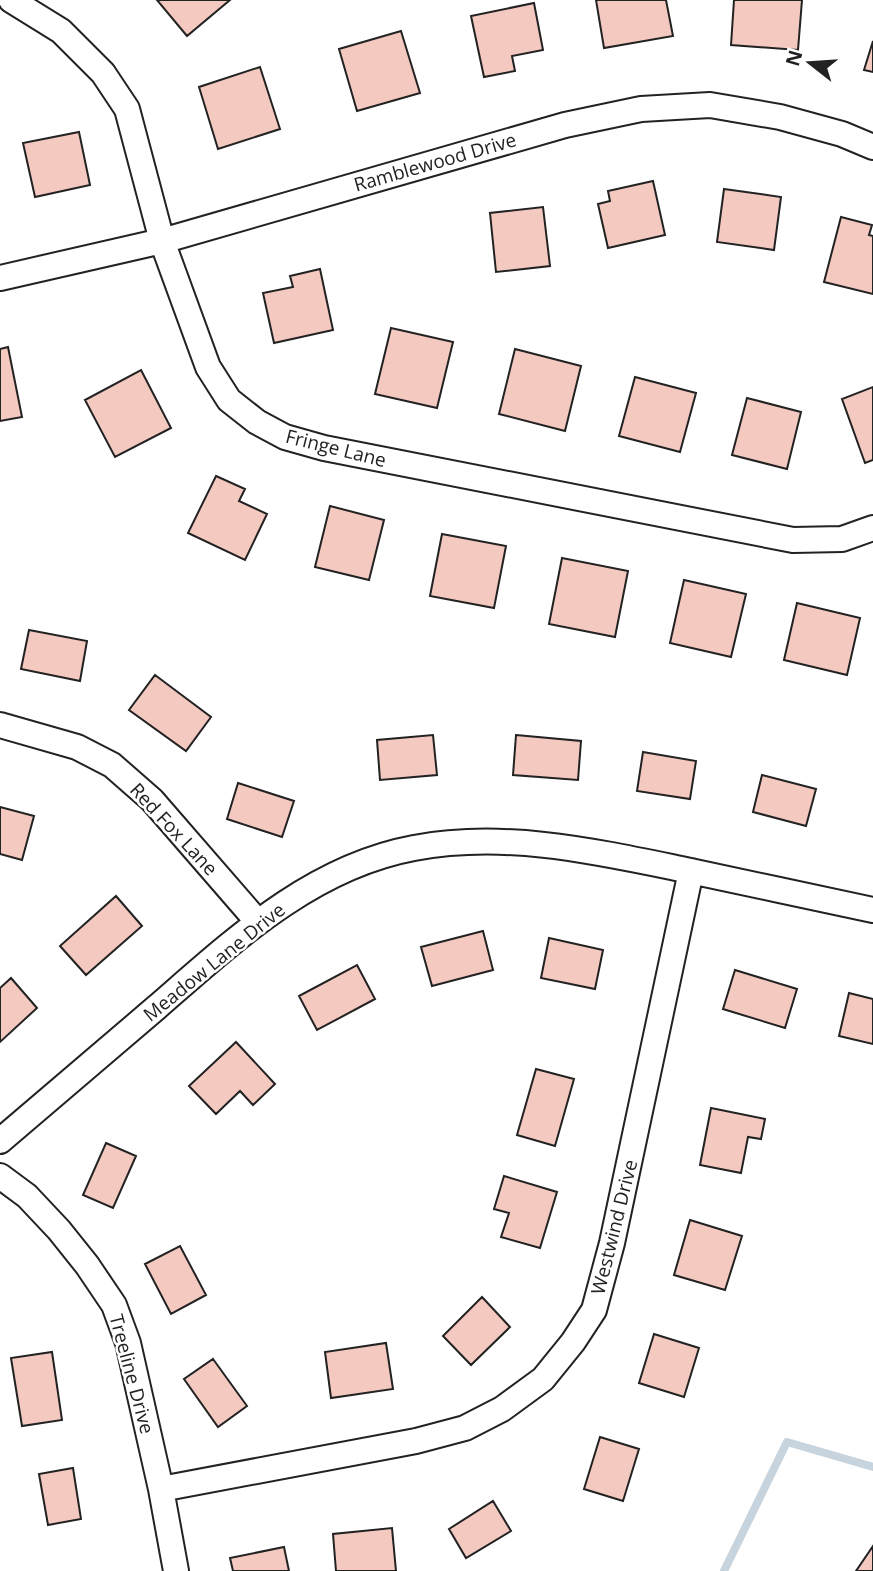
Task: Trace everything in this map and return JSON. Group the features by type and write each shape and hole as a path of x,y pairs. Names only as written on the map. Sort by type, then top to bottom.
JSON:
{"street":[{"name":"Fringe Lane","path":"11,0 61,31 103,73 127,109 162,241 208,367 229,400 257,422 285,438 324,448 793,540 842,539 873,528"},
{"name":"Ramblewood Drive","path":"0,278 162,241 565,125 642,109 710,105 780,117 842,134 873,147"},
{"name":"Red Fox Lane","path":"0,725 77,747 111,765 152,800 257,921"},
{"name":"Meadow Lane Drive","path":"0,1141 257,921 306,889 362,863 414,848 472,842 538,843 873,910"},
{"name":"Westwind Drive","path":"161,1489 415,1441 465,1428 502,1409 543,1379 573,1342 594,1310 612,1243 691,872"},
{"name":"Treeline Drive","path":"0,1176 26,1196 59,1230 114,1305 128,1343 161,1489 176,1571"}],"building":[{"path":"157,0 230,0 187,36"},
{"path":"596,0 666,0 673,36 604,48"},
{"path":"734,0 802,0 798,50 731,45"},
{"path":"534,3 543,50 512,56 515,71 484,77 471,16"},
{"path":"401,31 420,93 357,111 339,49"},
{"path":"873,41 873,72 864,70"},
{"path":"260,67 280,129 218,149 199,87"},
{"path":"79,132 90,185 35,197 23,143"},
{"path":"653,181 665,235 608,248 598,204 610,201 608,191"},
{"path":"724,189 781,197 774,250 717,242"},
{"path":"543,207 550,266 496,272 490,213"},
{"path":"841,217 872,225 869,235 873,236 873,294 824,282"},
{"path":"320,269 333,330 274,343 263,293 293,287 290,276"},
{"path":"391,328 453,342 437,408 375,394"},
{"path":"8,347 22,417 0,421 0,349"},
{"path":"515,349 581,366 565,431 499,414"},
{"path":"141,370 171,428 115,457 85,400"},
{"path":"635,377 696,393 680,452 619,436"},
{"path":"873,387 873,460 865,463 842,399"},
{"path":"747,398 801,412 787,469 732,455"},
{"path":"216,476 245,489 239,501 267,514 245,560 188,533"},
{"path":"330,506 384,520 369,580 315,567"},
{"path":"442,534 506,546 494,608 430,596"},
{"path":"562,558 628,571 615,637 549,624"},
{"path":"684,580 746,594 731,657 670,643"},
{"path":"797,603 860,618 847,675 784,660"},
{"path":"29,630 87,641 80,681 21,669"},
{"path":"155,675 211,717 186,751 129,710"},
{"path":"433,735 437,775 380,780 377,740"},
{"path":"516,735 581,741 578,780 513,775"},
{"path":"643,752 696,761 690,799 637,791"},
{"path":"762,775 816,789 806,826 753,812"},
{"path":"238,783 294,801 282,837 227,819"},
{"path":"0,807 34,816 22,860 0,854"},
{"path":"116,896 142,926 86,975 60,946"},
{"path":"483,931 493,970 432,986 421,947"},
{"path":"549,938 603,950 595,989 541,978"},
{"path":"357,965 375,999 317,1030 299,996"},
{"path":"735,970 797,989 785,1028 723,1009"},
{"path":"11,978 37,1008 0,1042 0,988"},
{"path":"849,993 873,999 873,1044 839,1036"},
{"path":"236,1042 275,1084 253,1105 240,1091 216,1114 189,1086"},
{"path":"536,1069 574,1079 555,1146 517,1135"},
{"path":"711,1108 765,1119 761,1139 748,1137 741,1173 700,1165"},
{"path":"106,1143 136,1156 113,1208 83,1195"},
{"path":"504,1176 557,1192 540,1248 501,1237 509,1213 494,1209"},
{"path":"690,1220 742,1236 725,1290 674,1275"},
{"path":"180,1246 206,1295 171,1314 145,1264"},
{"path":"482,1297 510,1327 471,1365 443,1336"},
{"path":"654,1334 699,1348 684,1397 639,1383"},
{"path":"386,1343 393,1389 331,1398 325,1352"},
{"path":"52,1352 62,1420 22,1426 11,1358"},
{"path":"213,1359 247,1406 218,1427 184,1379"},
{"path":"600,1437 639,1449 623,1501 584,1489"},
{"path":"73,1468 81,1519 48,1525 39,1474"},
{"path":"493,1501 511,1531 466,1558 449,1529"},
{"path":"392,1528 396,1571 336,1571 333,1534"},
{"path":"873,1546 873,1571 856,1571"},
{"path":"284,1547 289,1571 233,1571 230,1558"}],"waterway":[{"path":"724,1571 787,1442 873,1467"}]}
